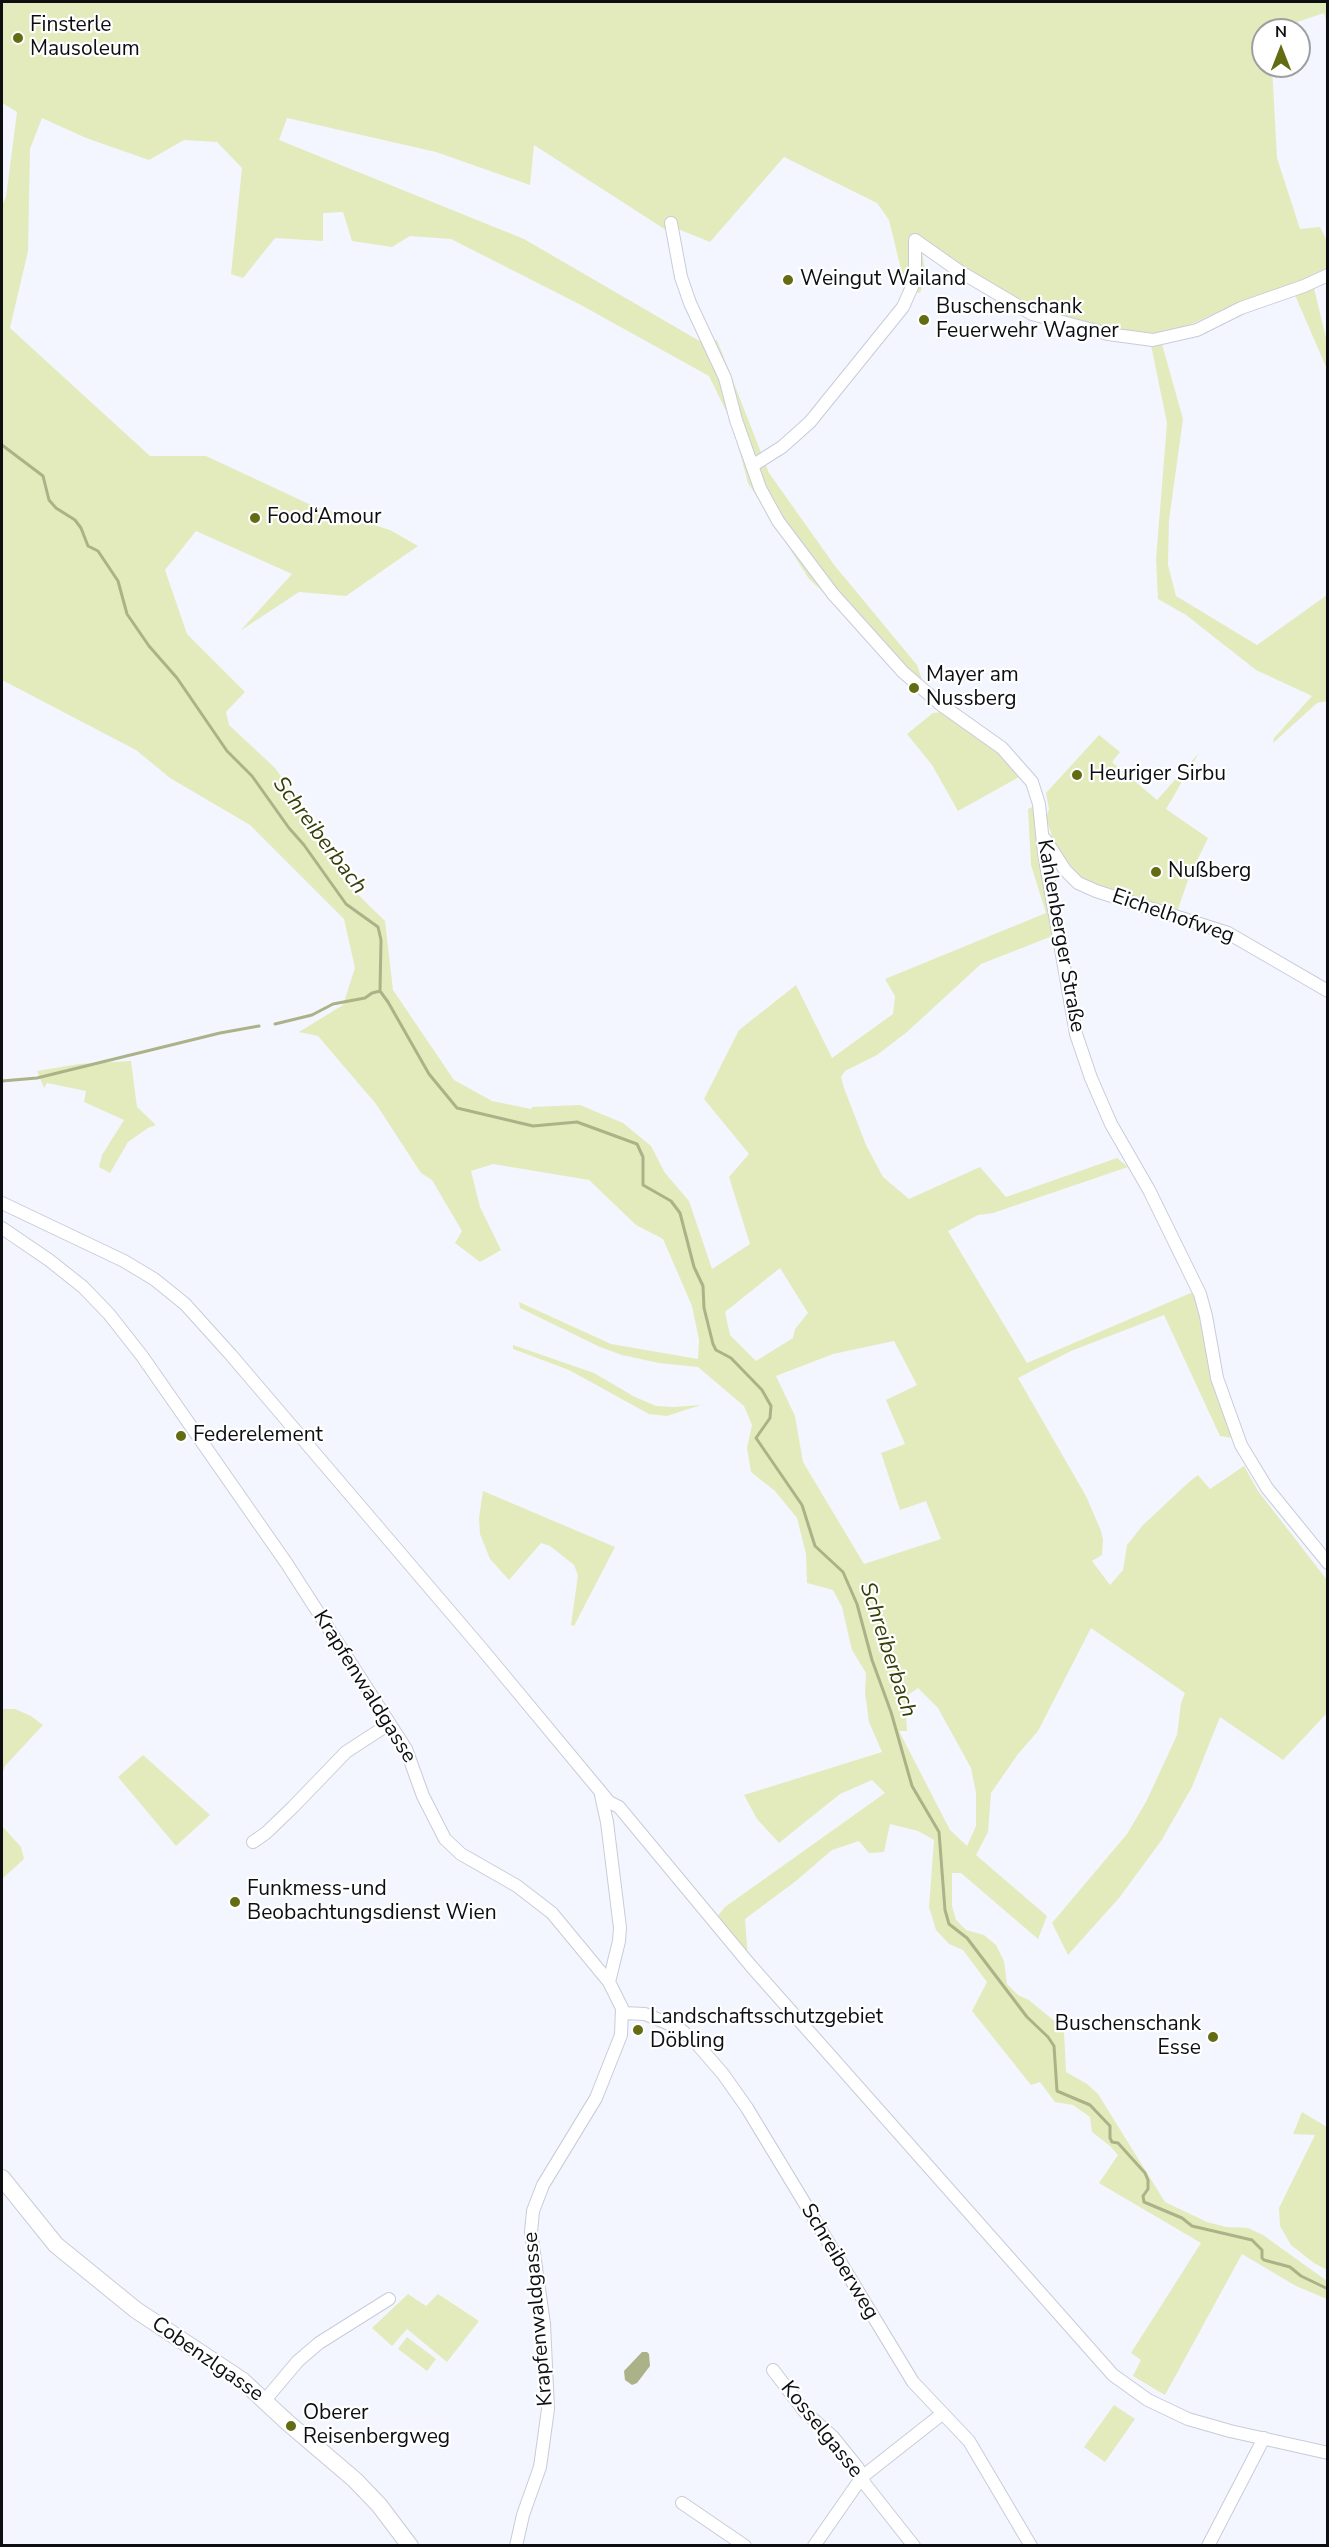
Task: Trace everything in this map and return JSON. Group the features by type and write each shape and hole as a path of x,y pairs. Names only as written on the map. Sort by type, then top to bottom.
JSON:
{"street":[{"name":"Kahlenberger Straße","path":"671,223 681,277 725,378 765,498 778,521 859,624 922,690 993,741 1019,765 1032,782 1037,796 1080,1047 1110,1124 1149,1190 1200,1294 1217,1378 1236,1433 1267,1488 1328,1563"},
{"path":"753,466 782,447 810,422 903,307 915,280 915,240 959,271 1032,314 1108,334 1153,340 1182,335 1250,304 1304,286 1328,275"},
{"name":"Eichelhofweg","path":"1042,834 1065,870 1078,883 1096,891 1228,933 1328,991"},
{"path":"1054,899 1056,891 1063,885 1078,883"},
{"path":"2,1203 124,1261 154,1279 185,1304 239,1364 609,1802 619,1807 750,1966 1099,2362 1128,2387 1168,2410 1204,2424 1328,2453"},
{"name":"Krapfenwaldgasse","path":"2,1228 32,1247 83,1287 109,1314 142,1356 288,1564 411,1758 423,1796 445,1839 461,1854 517,1886 545,1907 609,1982 623,2013 619,2042 596,2098 543,2185 533,2211 531,2232 544,2324 548,2409 540,2467 523,2515 516,2546"},
{"path":"253,1842 293,1808 346,1752 389,1724"},
{"path":"600,1791 606,1815 620,1921 620,1936 609,1982"},
{"name":"Schreiberweg","path":"623,2013 645,2014 679,2028 697,2044 723,2074 747,2108 913,2382 969,2441 1031,2546"},
{"name":"Cobenzlgasse","path":"2,2178 56,2245 87,2272 173,2336 233,2373 265,2400 372,2496 410,2546"},
{"path":"265,2400 297,2361 319,2343 389,2299"},
{"name":"Kosselgasse","path":"773,2370 805,2412 833,2437 858,2468 865,2484 914,2546"},
{"path":"814,2546 862,2477 942,2414"},
{"path":"1208,2546 1264,2438"},
{"path":"682,2503 745,2546"}],"shaded area":[{"path":"2,2 1327,2 1327,24 1324,13 1309,18 1251,18 1251,78 1273,78 1277,158 1300,229 1320,227 1327,241 1327,268 1301,281 1244,300 1181,329 1148,334 1151,345 1054,324 922,251 926,277 920,293 906,290 889,220 877,203 784,157 710,242 678,229 669,232 534,145 530,185 436,152 287,118 279,140 524,239 703,343 717,340 769,473 835,566 917,665 924,685 809,579 748,483 732,423 709,376 579,304 451,239 410,236 392,247 352,241 343,212 323,213 323,241 275,238 243,278 231,274 242,168 217,142 184,140 149,160 86,138 42,118 30,149 28,251 10,328 150,456 206,456 311,505 390,530 418,546 346,596 299,592 240,631 292,574 196,531 165,570 187,634 245,692 226,712 229,725 275,768 317,827 344,881 385,921 393,990 454,1080 492,1101 531,1109 532,1107 580,1105 623,1123 651,1146 665,1173 689,1201 712,1269 750,1244 729,1177 749,1154 704,1099 739,1030 796,985 832,1058 893,1014 895,996 885,979 1046,913 1031,865 1028,809 1035,806 1055,935 981,964 907,1032 877,1055 845,1071 841,1077 844,1088 866,1145 883,1177 909,1199 980,1167 1006,1197 1117,1158 1128,1167 993,1213 978,1215 948,1231 1027,1363 1193,1292 1201,1312 1232,1438 1220,1436 1164,1315 1071,1351 1018,1378 1086,1496 1103,1540 1102,1555 1092,1561 1110,1585 1123,1570 1127,1545 1143,1525 1189,1482 1198,1475 1210,1489 1244,1466 1258,1491 1327,1580 1327,1713 1283,1760 1220,1717 1192,1787 1161,1841 1119,1898 1068,1955 1052,1923 1127,1834 1146,1802 1177,1735 1181,1703 1185,1693 1091,1628 1038,1731 1018,1754 991,1793 988,1832 976,1855 1047,1916 1038,1939 961,1873 952,1873 952,1906 956,1920 966,1930 984,1935 996,1945 1004,1961 1007,1984 1018,1995 1029,2000 1053,2020 1064,2032 1066,2072 1087,2084 1098,2094 1165,2202 1207,2222 1226,2227 1248,2228 1263,2235 1327,2281 1327,2299 1296,2286 1242,2254 1165,2395 1133,2376 1141,2360 1131,2353 1201,2243 1099,2183 1118,2155 1092,2132 1090,2117 1073,2105 1055,2102 1040,2082 1031,2085 972,2011 987,1982 963,1950 949,1944 936,1930 929,1907 934,1840 918,1831 890,1824 884,1852 869,1853 859,1841 832,1850 796,1881 745,1919 748,1957 716,1918 725,1907 885,1793 872,1780 840,1794 779,1843 757,1819 744,1795 882,1752 869,1722 865,1693 866,1673 852,1650 842,1607 833,1590 807,1583 806,1554 797,1518 775,1491 751,1472 747,1448 752,1425 744,1406 698,1367 659,1363 622,1355 600,1347 520,1308 519,1302 611,1344 698,1359 699,1340 692,1306 663,1239 636,1225 589,1180 493,1164 471,1171 480,1207 501,1250 480,1262 455,1243 462,1231 432,1180 421,1173 376,1104 318,1036 299,1032 343,1005 355,968 344,919 250,825 170,778 136,750 2,680 2,205 6,197 17,112 2,103","holes":["780,1268 808,1313 795,1329 793,1338 756,1361 730,1335 725,1312","894,1341 917,1385 886,1400 905,1444 881,1453 900,1510 926,1501 941,1539 864,1564 803,1462 795,1416 776,1376 833,1354","918,1688 938,1708 971,1768 976,1793 976,1826 967,1846 950,1830 899,1731 907,1731 906,1714 909,1694"]},
{"path":"1313,284 1327,342 1327,369 1294,293"},
{"path":"1162,344 1183,419 1169,520 1168,565 1176,596 1257,645 1327,595 1327,701 1317,703 1273,743 1274,738 1312,696 1256,670 1186,615 1158,599 1156,559 1167,423 1151,345"},
{"name":"Mayer am Nussberg","path":"943,712 1004,757 1021,776 958,811 932,765 907,734 933,713"},
{"path":"1099,735 1120,752 1112,762 1157,800 1199,753 1166,809 1208,838 1189,877 1177,912 1102,890 1082,879 1056,849 1046,818 1049,809 1046,793"},
{"path":"131,1061 137,1107 156,1125 128,1142 110,1173 99,1167 102,1155 124,1120 84,1102 86,1091 47,1083 44,1088 37,1071 79,1064"},
{"path":"513,1345 594,1373 635,1397 656,1406 701,1405 667,1416 649,1414 569,1370 513,1349"},
{"path":"483,1491 615,1547 574,1626 571,1625 578,1575 574,1565 550,1546 541,1543 509,1580 490,1559 480,1534 479,1518"},
{"path":"2,1709 15,1709 31,1716 43,1725 5,1766 2,1774"},
{"path":"143,1755 210,1815 176,1846 118,1777"},
{"path":"2,1826 21,1847 24,1859 2,1879"},
{"path":"1302,2112 1327,2127 1327,2270 1291,2245 1280,2226 1279,2208 1315,2135 1293,2134"},
{"path":"408,2294 426,2306 438,2294 479,2321 447,2362 407,2329 392,2346 372,2328"},
{"path":"407,2337 436,2359 427,2371 398,2349"},
{"path":"642,2352 649,2354 650,2366 637,2383 632,2385 625,2380 624,2371"},
{"path":"1114,2405 1135,2419 1105,2462 1084,2447"}],"waterway":[{"name":"Schreiberbach","path":"2,445 43,476 49,500 56,508 75,520 88,546 98,551 118,581 127,614 149,646 177,678 227,751 252,776 346,904 378,927 381,940 380,991 429,1074 457,1108 533,1126 577,1122 637,1144 643,1157 643,1185 671,1201 680,1213 694,1267 703,1286 704,1308 716,1350 731,1358 762,1390 771,1406 770,1418 756,1438 802,1505 815,1546 843,1572 857,1604 872,1660 891,1712 912,1786 939,1832 945,1910 949,1924 967,1938 1027,2017 1054,2046 1057,2091 1090,2105 1110,2126 1112,2142 1118,2143 1145,2173 1148,2189 1143,2196 1144,2202 1182,2218 1192,2226 1252,2240 1262,2250 1264,2260 1290,2267 1301,2276 1328,2289"},
{"path":"275,1024 312,1015 333,1004 365,998 380,991"},
{"path":"2,1081 37,1078 220,1033 259,1026"}],"place":[{"name":"Finsterle Mausoleum","path":"18,38"},
{"name":"Weingut Wailand","path":"788,280"},
{"name":"Buschenschank Feuerwehr Wagner","path":"924,320"},
{"name":"Food‘Amour","path":"255,518"},
{"name":"Mayer am Nussberg","path":"914,688"},
{"name":"Heuriger Sirbu","path":"1077,775"},
{"name":"Nußberg","path":"1156,872"},
{"name":"Federelement","path":"181,1436"},
{"name":"Funkmess-und Beobachtungsdienst Wien","path":"235,1902"},
{"name":"Landschaftsschutzgebiet Döbling","path":"638,2030"},
{"name":"Buschenschank Esse","path":"1213,2037"},
{"name":"Oberer Reisenbergweg","path":"291,2426"}]}
